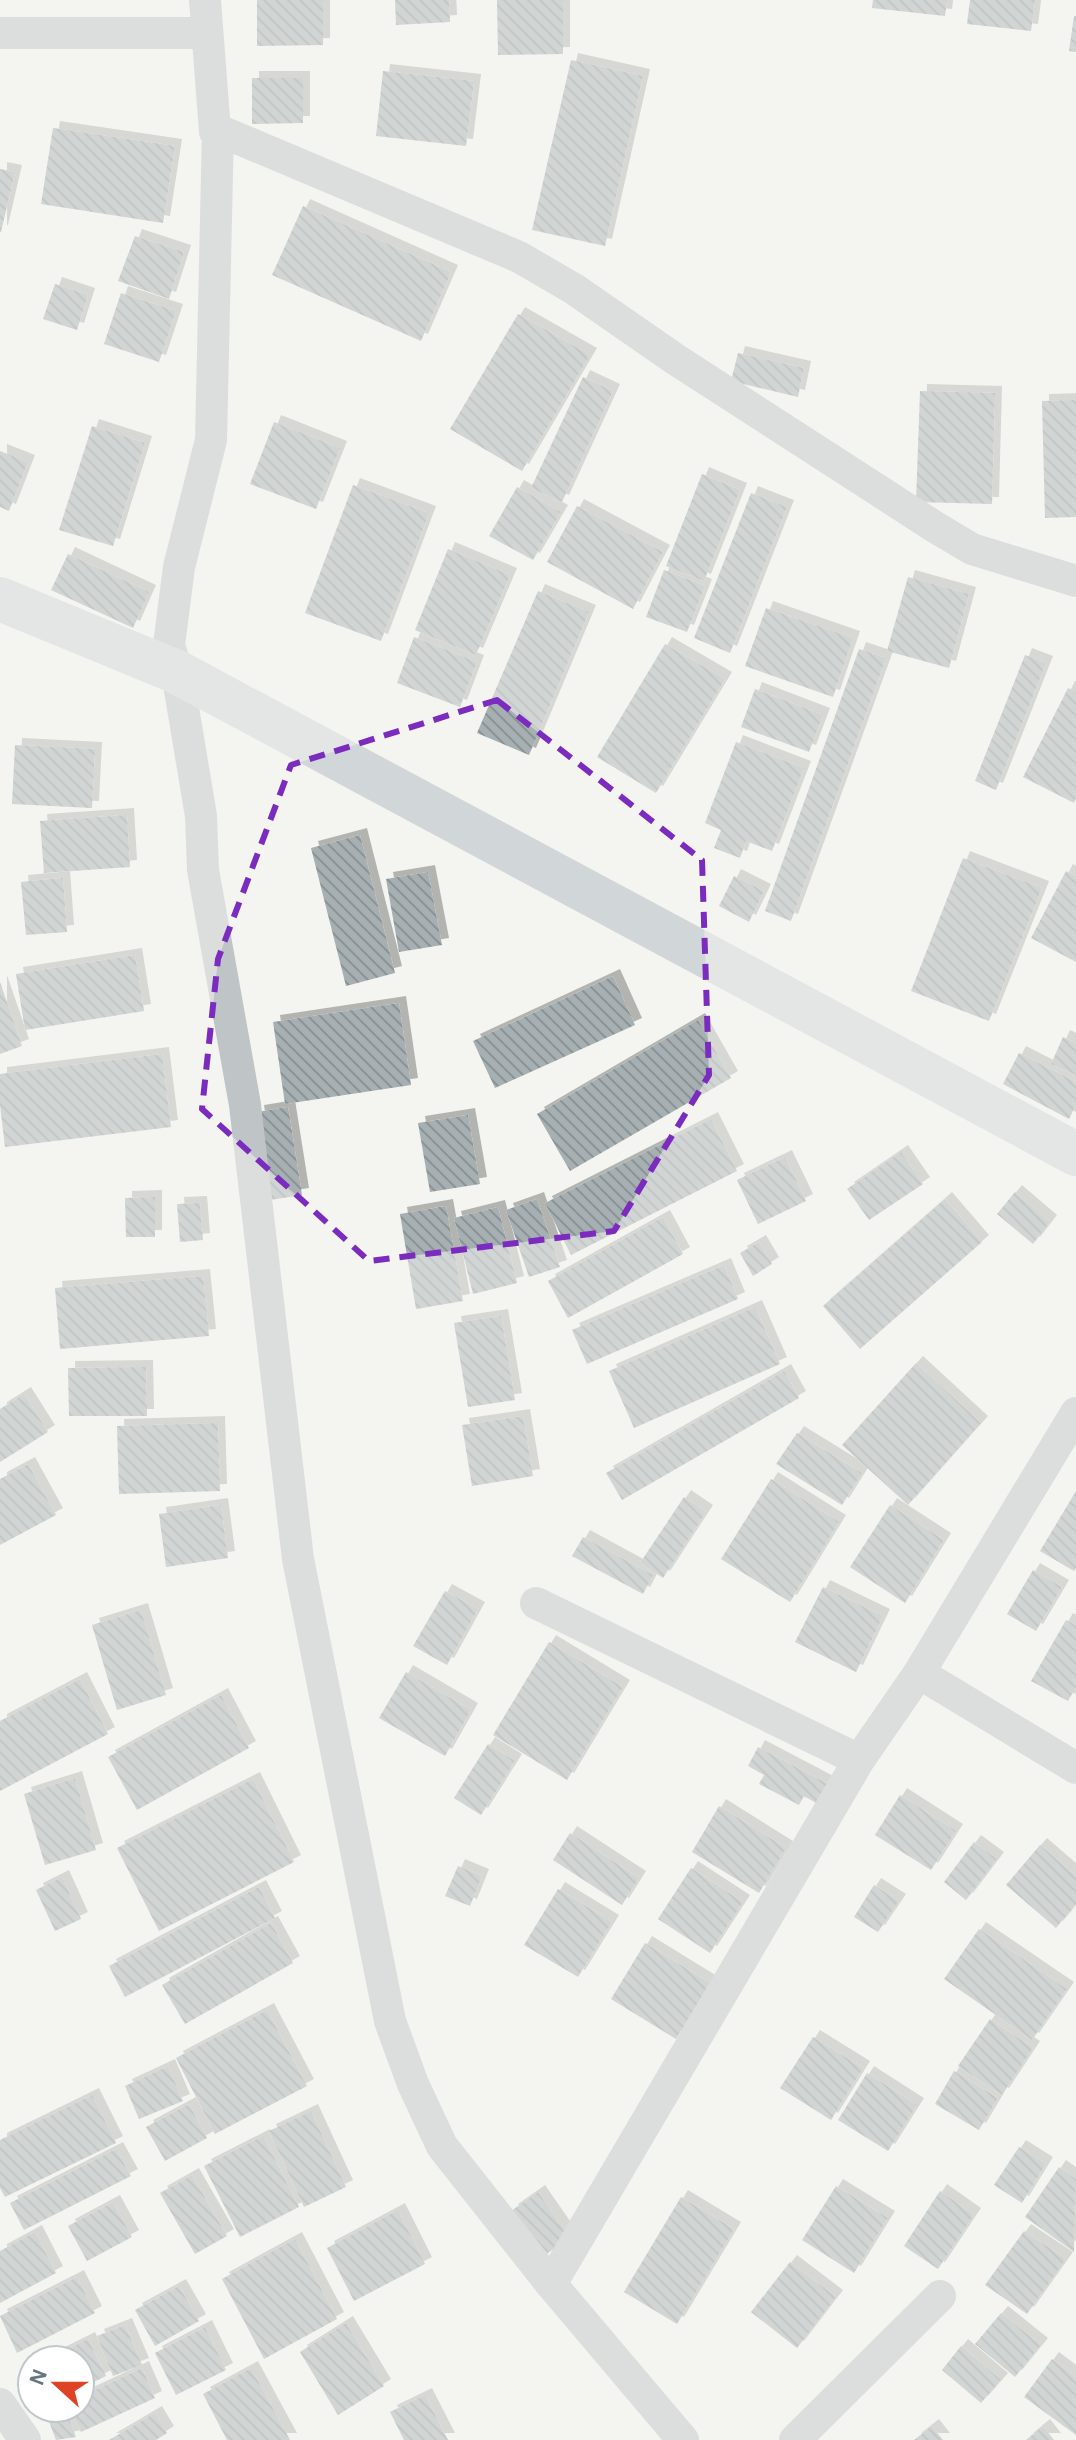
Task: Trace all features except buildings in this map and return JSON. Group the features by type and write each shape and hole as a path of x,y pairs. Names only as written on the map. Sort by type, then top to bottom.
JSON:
{"main road":[{"path":"0,599 177,672 1076,1154"}],"street":[{"path":"205,0 215,132 218,130 519,257 574,289 675,359 972,549 1076,581"},
{"path":"0,33 206,33"},
{"path":"218,130 211,440 179,567 169,645 177,672 201,816 203,870 245,1105 298,1559 390,2021 413,2084 442,2146 551,2284 683,2440"},
{"path":"551,2284 859,1760 919,1673 1076,1413"},
{"path":"536,1603 859,1760"},
{"path":"919,1673 1076,1768"},
{"path":"795,2440 940,2296"},
{"path":"0,2404 25,2440"}],"highlighted area":[{"path":"497,700 702,860 709,1075 614,1231 369,1261 202,1109 218,959 291,765"}]}
